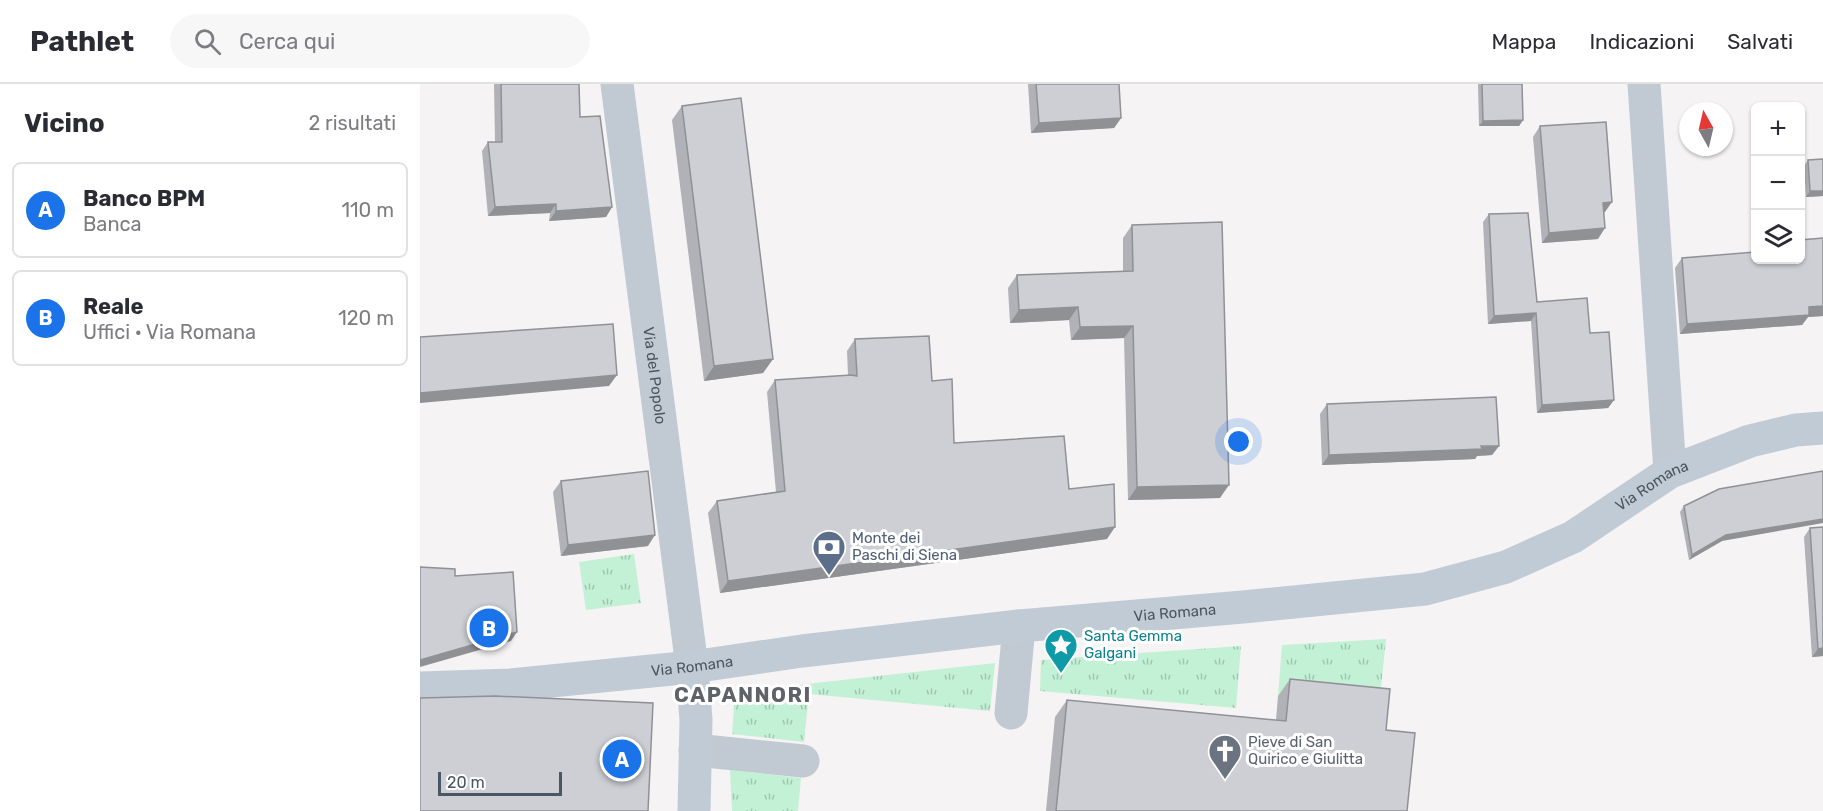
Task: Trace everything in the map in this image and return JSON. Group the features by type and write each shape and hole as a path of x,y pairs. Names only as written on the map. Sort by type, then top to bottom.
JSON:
{"street":[{"name":"Via del Popolo","path":"617,84 692,667"},
{"path":"1644,84 1670,472"},
{"name":"Via Romana","path":"420,688 512,685 692,667 802,651 1019,626 1243,608 1425,589 1506,567 1574,537 1670,472 1750,441 1796,430 1823,428"},
{"path":"1011,713 1019,626"},
{"path":"692,667 696,720 694,811"},
{"path":"695,750 802,761"}],"green space":[{"path":"634,554 641,603 586,610 579,562"},
{"path":"1386,639 1379,706 1278,696 1282,645"},
{"path":"1241,646 1236,708 1040,691 1041,660"},
{"path":"995,663 990,711 809,694 804,742 732,734 735,692"},
{"path":"730,770 801,778 798,811 732,811"}],"building":[{"path":"501,84 579,84 580,117 600,116 612,207 556,211 556,204 495,207 488,142 502,142"},
{"path":"1036,84 1119,84 1121,118 1039,123"},
{"path":"1482,84 1522,84 1523,120 1483,121"},
{"path":"741,98 773,359 714,366 682,106"},
{"path":"1606,122 1612,202 1603,203 1605,228 1549,233 1540,126"},
{"path":"1823,159 1823,191 1810,191 1808,160"},
{"path":"1528,213 1537,302 1587,298 1590,333 1609,332 1614,400 1542,405 1536,313 1494,316 1489,214"},
{"path":"1222,222 1229,485 1137,487 1133,326 1080,327 1078,307 1019,310 1017,275 1133,271 1132,225"},
{"path":"1823,238 1823,306 1809,307 1809,315 1687,324 1682,258 1751,252 1751,264 1805,264 1805,240"},
{"path":"613,324 617,375 420,393 420,337"},
{"path":"929,336 932,381 952,379 954,443 1064,436 1069,489 1114,484 1115,527 728,581 717,501 785,491 775,380 857,376 855,339"},
{"path":"1496,397 1499,446 1481,446 1482,449 1329,455 1327,404"},
{"path":"648,471 655,535 568,545 561,481"},
{"path":"1823,471 1823,519 1726,535 1692,555 1684,506 1719,489"},
{"path":"1823,527 1823,648 1818,649 1810,528"},
{"path":"420,567 455,569 455,576 513,572 517,632 420,660"},
{"name":"Pieve di San Quirico e Giulitta","path":"1290,679 1390,689 1386,730 1415,733 1407,811 1056,811 1067,700 1286,721"},
{"path":"495,696 653,703 648,811 420,811 420,698"}],"place":[{"name":"Monte dei Paschi di Siena","path":"829,576"},
{"name":"Reale","path":"489,628"},
{"name":"Santa Gemma Galgani","path":"1061,674"},
{"name":"Banco BPM","path":"622,759"},
{"name":"Pieve di San Quirico e Giulitta","path":"1225,780"}],"district":[{"name":"CAPANNORI","path":"743,695"}]}
